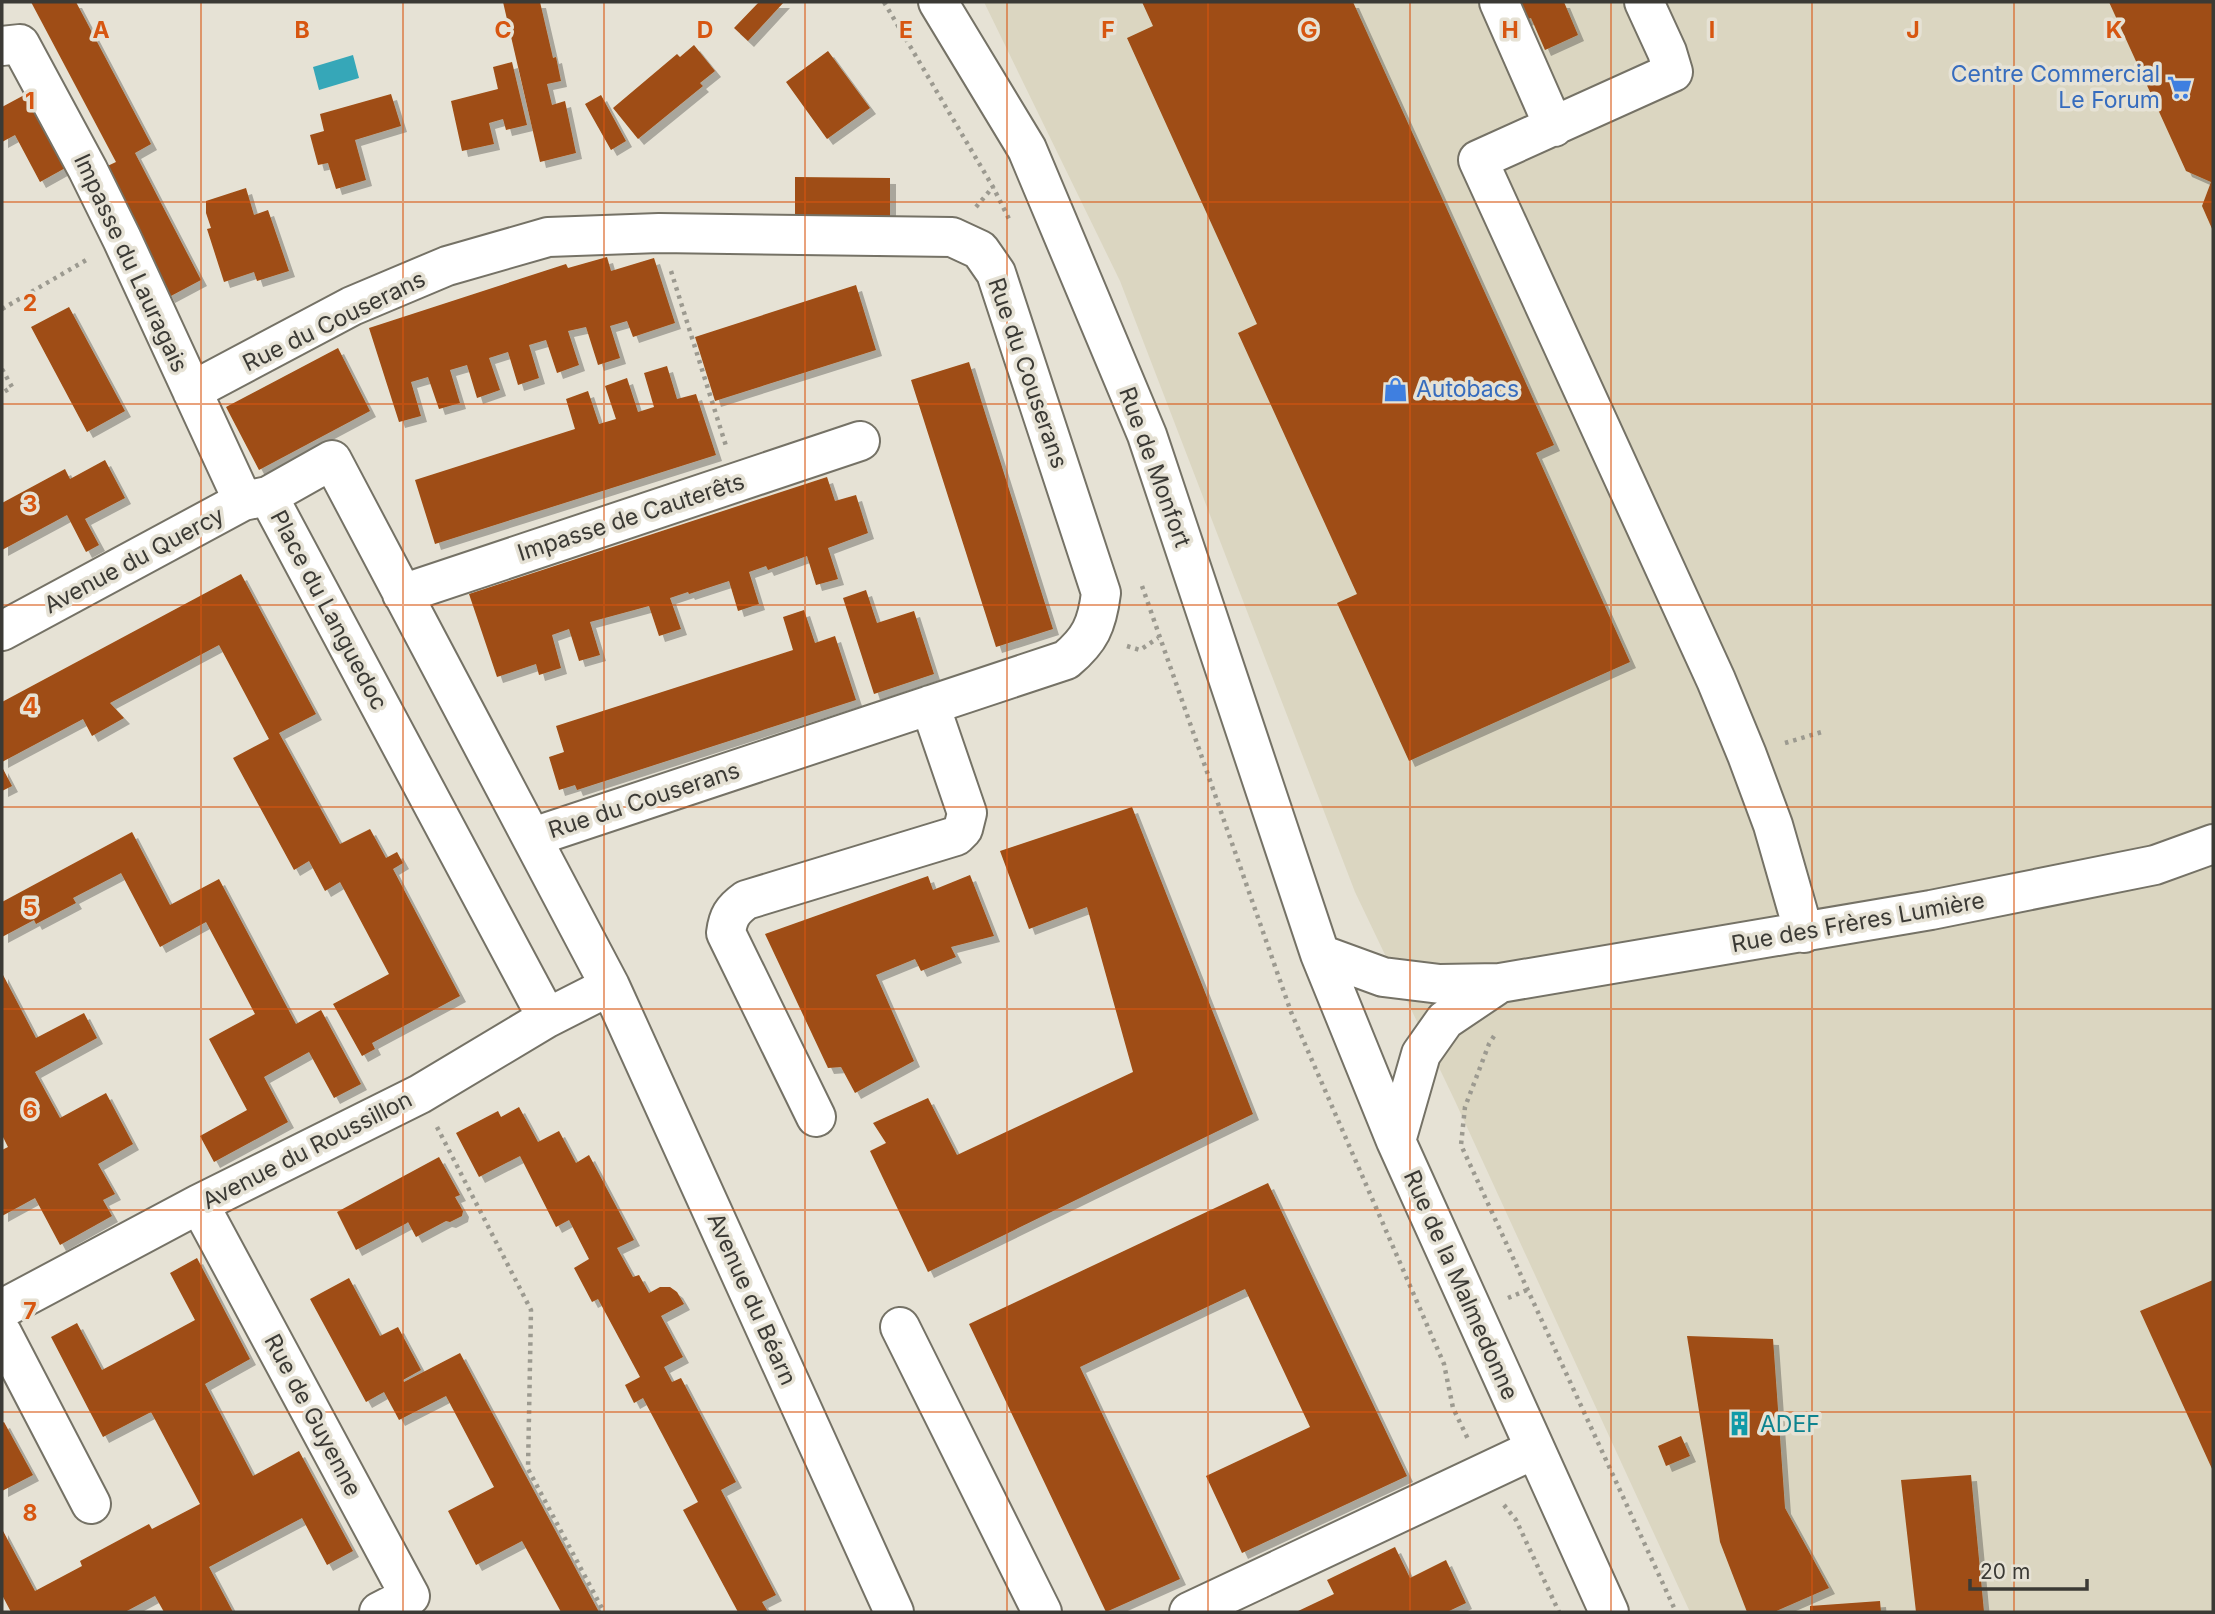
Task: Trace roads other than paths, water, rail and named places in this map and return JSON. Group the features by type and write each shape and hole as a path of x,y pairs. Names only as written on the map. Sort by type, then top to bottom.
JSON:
{"street":[{"name":"Rue de Monfort","path":"938,2 1027,149 1147,435 1320,954"},
{"path":"1499,2 1554,127"},
{"path":"1644,2 1667,52 1673,72 1478,160 1742,742 1773,825 1804,933"},
{"name":"Impasse du Lauragais","path":"2,46 20,44 88,170 192,391 256,498"},
{"name":"Rue du Couserans","path":"192,391 352,306 447,266 548,237 659,233 952,237 980,250 996,273 1101,593 1098,617 1085,644 1066,660 534,837"},
{"name":"Impasse de Cauterêts","path":"402,594 860,441"},
{"name":"Place du Languedoc","path":"547,1018 256,498 332,460 534,837 610,986"},
{"name":"Avenue du Quercy","path":"2,631 256,498"},
{"path":"816,1117 726,933 728,919 733,910 746,900 956,836 963,829 967,813 930,705"},
{"name":"Rue des Frères Lumière","path":"1320,954 1383,977 1440,984 1500,983 1931,910 2155,865 2213,844"},
{"name":"Rue de la Malmedonne","path":"1320,954 1396,1141 1609,1612"},
{"name":"Rue des Frères Lumière","path":"1396,1141 1421,1054 1445,1020 1500,983"},
{"name":"Avenue du Roussillon","path":"2,1309 199,1204 419,1094 547,1018 610,986"},
{"name":"Avenue du Béarn","path":"610,986 894,1612"},
{"name":"Rue de Guyenne","path":"199,1204 403,1607"},
{"path":"900,1328 1042,1612"},
{"path":"2,1333 91,1504"},
{"path":"1189,1612 1535,1449"}],"water":[{"path":"353,55 359,78 319,90 313,67"}],"place":[{"name":"Centre Commercial Le Forum","path":"2180,87"},
{"name":"Autobacs","path":"1396,389"},
{"name":"ADEF","path":"1740,1424"}]}
